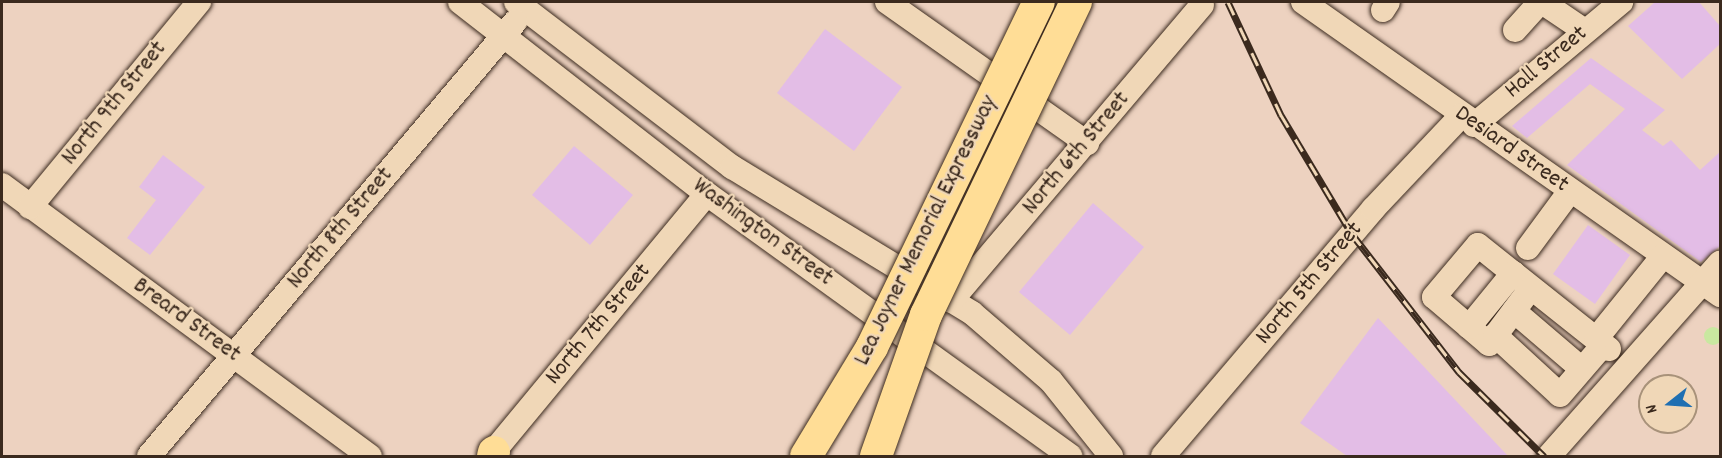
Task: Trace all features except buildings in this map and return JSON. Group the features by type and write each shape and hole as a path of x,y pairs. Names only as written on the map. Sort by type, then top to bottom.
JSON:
{"main road":[{"name":"Lea Joyner Memorial Expressway","path":"806,456 872,347 1039,2"},
{"name":"Lea Joyner Memorial Expressway","path":"876,456 926,315 1076,2"}],"street":[{"name":"North 9th Street","path":"30,207 199,2"},
{"name":"Washington Street","path":"460,2 506,33 707,194 1070,456"},
{"path":"887,2 1087,143"},
{"name":"Desiard Street","path":"1303,2 1720,295"},
{"path":"1515,30 1541,2 1585,31"},
{"name":"Hall Street","path":"1468,120 1620,2"},
{"name":"Washington Street","path":"524,4 732,167 951,301 1051,381 1111,456"},
{"name":"North 8th Street","path":"149,456 506,33 524,4"},
{"name":"North 6th Street","path":"951,301 1202,5"},
{"name":"North 5th Street","path":"1163,456 1373,209 1468,120"},
{"name":"Breard Street","path":"4,191 30,207 370,456"},
{"path":"1527,248 1570,191"},
{"name":"North 7th Street","path":"492,455 707,194"},
{"path":"1522,280 1514,311 1489,344 1434,297 1478,245 1522,280 1599,342 1628,365"},
{"path":"1495,335 1560,395 1582,369 1599,342 1663,256"},
{"path":"1549,456 1700,280 1720,263"},
{"path":"1469,327 1522,280"},
{"path":"1514,311 1582,369"}],"green space":[{"path":"1709,327 1717,327 1722,332 1720,343 1709,345 1704,340 1704,332"}],"railway":[{"path":"1228,2 1281,115 1352,234 1459,372 1544,456"}]}
